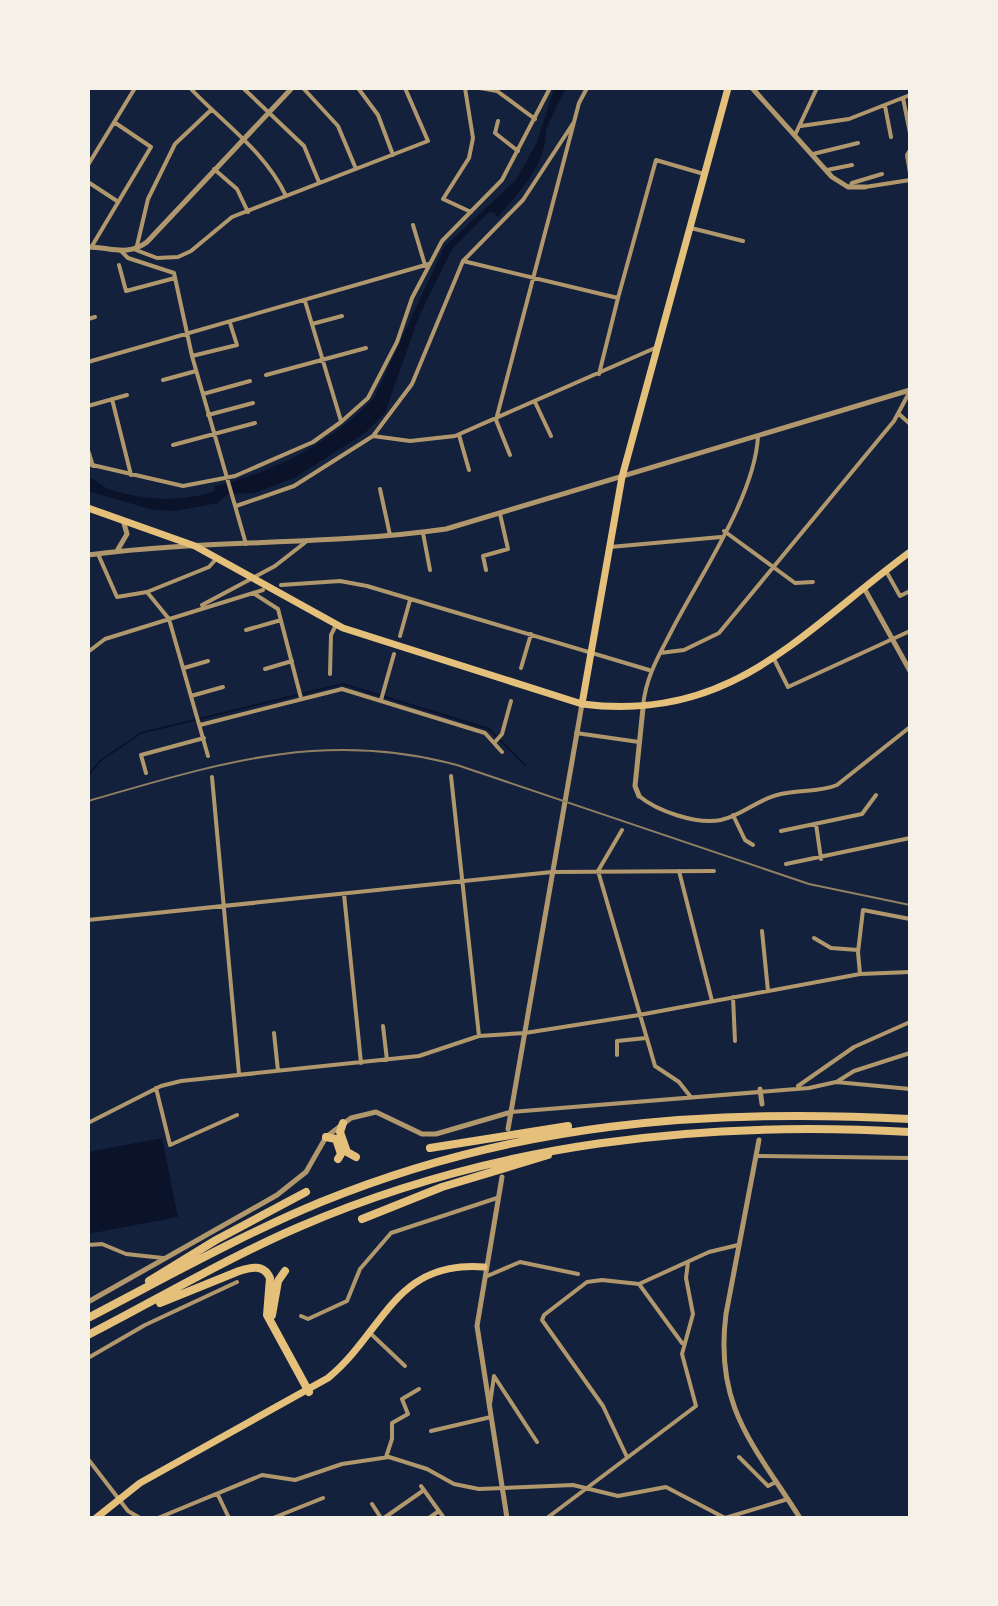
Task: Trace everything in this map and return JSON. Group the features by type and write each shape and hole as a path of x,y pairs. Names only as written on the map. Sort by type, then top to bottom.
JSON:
{"highway":[{"path":"430,1148 556,1127 631,1122 768,1114 910,1119"},
{"path":"88,1318 291,1216 384,1178 486,1148 631,1122"},
{"path":"343,1123 340,1132 347,1152 356,1157"},
{"path":"88,1337 254,1249 389,1192 518,1156 655,1134 765,1129 910,1132"},
{"path":"362,1219 487,1172 563,1151 655,1134"},
{"path":"326,1137 336,1139 341,1154 338,1159"},
{"path":"115,1304 216,1240 306,1192"},
{"path":"88,1337 199,1285 257,1267 270,1278 266,1304 268,1320 309,1392"},
{"path":"285,1271 278,1281 271,1313 309,1392"}],"main road":[{"path":"582,704 622,477 728,88"},
{"path":"88,508 195,546 336,625 582,704 643,708 712,692 737,681 910,552"},
{"path":"96,1518 117,1498 309,1392 346,1364 389,1305 410,1285 444,1268 484,1267"}],"street":[{"path":"88,165 135,88"},
{"path":"190,88 244,138 278,179 286,196"},
{"path":"243,88 304,146 319,182"},
{"path":"136,250 292,88"},
{"path":"303,88 338,126 356,169"},
{"path":"358,88 378,115 393,155"},
{"path":"114,122 151,147 90,247 122,252 136,250 157,258 178,257 191,251 226,220 428,141 405,88"},
{"path":"465,88 473,138 469,158 443,199 471,212"},
{"path":"480,88 497,91 535,119"},
{"path":"88,450 90,465 183,486 228,479 313,442 341,422 368,398 397,342 405,314 427,264 442,241 502,180 550,88"},
{"path":"510,455 496,420 574,122 587,88"},
{"path":"752,88 827,170 850,187 910,180"},
{"path":"795,135 817,88"},
{"path":"801,126 849,119 910,95"},
{"path":"903,98 910,133"},
{"path":"885,106 891,137"},
{"path":"136,250 148,199 175,144 211,110"},
{"path":"498,121 495,133 518,151"},
{"path":"236,504 294,486 373,436 412,384 463,261 523,200 574,122"},
{"path":"813,154 858,143"},
{"path":"910,150 907,155 910,173"},
{"path":"599,374 656,160 704,174"},
{"path":"827,170 852,165"},
{"path":"214,169 237,189 248,212"},
{"path":"850,187 852,183 882,174"},
{"path":"88,182 117,201"},
{"path":"413,225 427,264"},
{"path":"690,227 743,241"},
{"path":"122,252 128,258 174,273 192,356 246,544"},
{"path":"463,261 618,298"},
{"path":"88,362 427,264"},
{"path":"119,265 126,291 175,278"},
{"path":"305,301 341,422"},
{"path":"312,324 342,316"},
{"path":"88,319 95,317"},
{"path":"192,356 237,345 229,322"},
{"path":"266,375 366,348"},
{"path":"373,436 410,441 459,435 599,374 647,349 658,348"},
{"path":"163,380 196,371"},
{"path":"203,394 250,381"},
{"path":"660,653 684,650 719,633 899,414 910,390"},
{"path":"88,555 423,533 500,514 910,390"},
{"path":"88,406 127,395"},
{"path":"112,399 131,475"},
{"path":"535,402 551,436"},
{"path":"208,415 253,403"},
{"path":"899,414 910,424"},
{"path":"173,445 255,423"},
{"path":"459,435 469,470"},
{"path":"758,436 757,453 736,509 649,670 635,786 639,796 649,804 707,821 733,815 775,795 825,790 837,785 910,727"},
{"path":"380,489 390,537"},
{"path":"486,570 483,556 508,549 500,514"},
{"path":"117,552 127,534 123,519"},
{"path":"724,531 795,583 813,582"},
{"path":"423,533 430,570"},
{"path":"610,547 721,537"},
{"path":"193,611 275,566 307,541"},
{"path":"98,554 117,597 147,592 209,567 217,558"},
{"path":"886,571 900,596 910,591"},
{"path":"281,585 340,581 649,670"},
{"path":"863,587 910,671"},
{"path":"88,652 105,639 263,590"},
{"path":"147,592 169,619 208,756"},
{"path":"253,593 278,609 301,698"},
{"path":"400,636 411,599"},
{"path":"246,630 281,620"},
{"path":"330,674 331,635 336,625"},
{"path":"773,657 788,687 910,631"},
{"path":"521,668 531,634"},
{"path":"381,700 394,654"},
{"path":"184,668 208,661"},
{"path":"265,669 292,661"},
{"path":"191,696 223,687"},
{"path":"200,725 335,689 485,733 502,752"},
{"path":"495,742 502,734 511,701"},
{"path":"508,1129 582,704"},
{"path":"576,733 639,742"},
{"path":"146,773 141,755 204,738"},
{"path":"451,776 479,1036"},
{"path":"212,777 239,1074"},
{"path":"781,831 862,814 876,795"},
{"path":"733,815 745,840 753,845"},
{"path":"816,824 821,859"},
{"path":"622,830 598,871 655,1066 679,1082 690,1096"},
{"path":"786,864 910,838"},
{"path":"679,871 712,1001"},
{"path":"88,920 552,872 714,871"},
{"path":"344,894 361,1063"},
{"path":"860,974 858,950 863,910 910,919"},
{"path":"762,931 768,991"},
{"path":"814,938 831,948 858,950"},
{"path":"88,1123 156,1088 239,1074 419,1056 479,1036 525,1033 639,1015 860,974 910,972"},
{"path":"733,997 735,1041"},
{"path":"796,1087 831,1067 854,1047 910,1022"},
{"path":"383,1026 387,1060"},
{"path":"274,1033 278,1071"},
{"path":"617,1055 617,1041 646,1038"},
{"path":"836,1082 854,1071 910,1053"},
{"path":"88,1302 298,1181 326,1137 361,1113 376,1112 413,1131 436,1134 511,1112 598,1102 666,1101 836,1082 910,1089"},
{"path":"156,1088 170,1145 237,1115"},
{"path":"760,1089 762,1104"},
{"path":"759,1140 723,1338 726,1385 744,1432 799,1518"},
{"path":"757,1156 910,1158"},
{"path":"502,1177 484,1267 477,1326 507,1518"},
{"path":"301,1316 308,1319 347,1301 360,1269 391,1233 497,1198"},
{"path":"88,1245 102,1244 126,1254 164,1258"},
{"path":"627,1457 603,1406 542,1320 544,1315 587,1282 602,1280 639,1284 709,1252 740,1245"},
{"path":"483,1277 491,1277 509,1264 520,1262 578,1274"},
{"path":"547,1518 696,1406 694,1391 683,1366 682,1343 693,1314 686,1278 688,1262"},
{"path":"88,1358 145,1325 237,1282"},
{"path":"639,1284 682,1343"},
{"path":"369,1332 405,1366"},
{"path":"489,1406 494,1401 494,1376 537,1442"},
{"path":"386,1457 392,1439 392,1423 408,1414 402,1399 419,1389"},
{"path":"431,1431 491,1417"},
{"path":"158,1518 262,1475 295,1480 342,1464 386,1457 427,1469 454,1484 479,1489 573,1485 618,1496 666,1487 725,1518 788,1499"},
{"path":"739,1457 747,1460 768,1486 776,1482"},
{"path":"88,1459 117,1498 140,1518"},
{"path":"372,1504 383,1518 423,1488 444,1518"},
{"path":"218,1495 229,1518"},
{"path":"273,1518 323,1498"},
{"path":"429,1518 439,1511"}],"water":[{"path":"554,88 566,88 546,129 538,164 498,217 493,212 488,213 453,248 418,319 385,413 365,433 296,477 255,493 228,494 218,503 176,511 153,510 88,491 88,477 109,489 134,496 175,499 202,495 214,491 215,486 281,464 321,441 358,414 374,398 444,247 516,180 537,142"},
{"path":"162,1138 178,1217 88,1234 88,1152"}],"waterway":[{"path":"88,776 100,761 141,733 343,684 489,729 525,765"}],"railway":[{"path":"88,801 181,775 271,756 361,750 408,755 457,765 809,884 910,905"}]}
